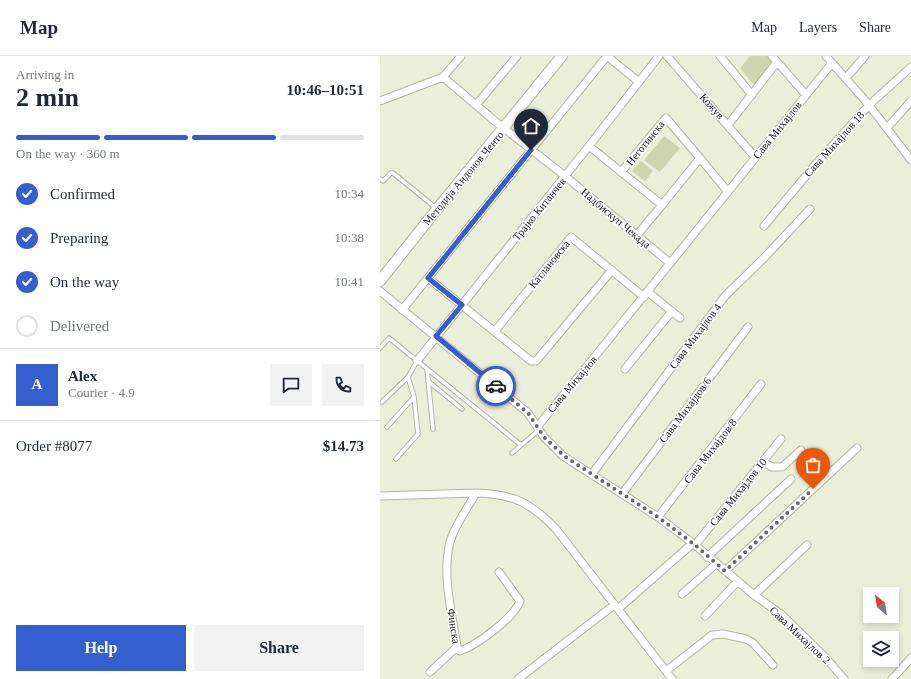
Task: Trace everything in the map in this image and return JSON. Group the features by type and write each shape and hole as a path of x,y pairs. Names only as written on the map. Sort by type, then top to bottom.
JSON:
{"main road":[{"name":"Методија Андонов Ченто","path":"380,281 562,56"}],"street":[{"path":"380,101 443,77 461,56"},
{"path":"476,105 517,56"},
{"path":"402,310 607,56 639,82"},
{"name":"Трајко Китанчев","path":"417,361 659,56"},
{"name":"Кожув","path":"667,56 755,158"},
{"path":"720,56 752,95"},
{"path":"772,56 806,95"},
{"path":"826,56 869,105 911,160"},
{"path":"846,78 865,56"},
{"path":"728,125 777,62"},
{"name":"Сава Михајлов","path":"380,291 528,413 538,428 832,63"},
{"name":"Сава Михајлов 18","path":"764,226 815,165 869,105 911,67"},
{"name":"Надбискуп Чекада","path":"443,77 670,263"},
{"path":"887,128 911,101"},
{"name":"Неготинска","path":"621,172 666,118 728,192"},
{"name":"Неготинска","path":"589,146 662,205"},
{"path":"637,236 700,158"},
{"name":"Сава Михајлов 4","path":"592,474 725,296 764,259 810,209"},
{"name":"Катлановска","path":"495,331 571,237 612,270 646,294"},
{"path":"428,278 531,361 536,361 612,270"},
{"path":"646,294 680,318"},
{"path":"625,369 672,312"},
{"name":"Сава Михајдов/6","path":"622,494 748,327"},
{"name":"Сава Михајдов/8","path":"658,517 761,384"},
{"name":"Сава Михајлов 2","path":"538,428 550,444 564,456 658,517 754,595 781,614 826,658 844,679"},
{"name":"Сава Михајдов 10","path":"694,545 781,439"},
{"path":"725,571 857,448"},
{"path":"763,462 772,467 782,467 801,450"},
{"name":"Сава Михајдов 10","path":"707,557 791,479"},
{"path":"380,496 476,493 506,496 523,502 536,510 556,529 672,679"},
{"name":"Финска","path":"476,493 452,535 447,550 446,568 457,647 460,651 475,643 505,621 520,602 499,572"},
{"path":"518,679 616,607 694,545"},
{"path":"754,595 806,545"},
{"path":"682,594 716,564"},
{"path":"705,616 738,581"},
{"path":"666,671 712,635 723,634 746,639 753,643 773,665"},
{"path":"430,672 457,647"},
{"path":"892,679 911,658"}],"lane":[{"path":"380,179 383,181 391,173 393,173 437,209"},
{"path":"380,348 389,338 521,445"},
{"path":"382,402 408,377 417,361"},
{"path":"427,369 433,429"},
{"path":"396,459 418,434 414,397 408,377"},
{"path":"428,381 462,409"},
{"path":"387,428 414,397"},
{"path":"512,453 538,428"}],"green space":[{"path":"750,56 770,56 775,61 755,86 740,68"},
{"path":"664,136 680,148 660,172 644,160"},
{"path":"641,161 653,171 645,181 632,171"}],"way so far":[{"path":"496,386 528,413 544,437 564,456 658,517 695,545 707,557 725,571 813,489"}],"route":[{"path":"496,386 436,336 462,305 428,278 531,150"}]}
